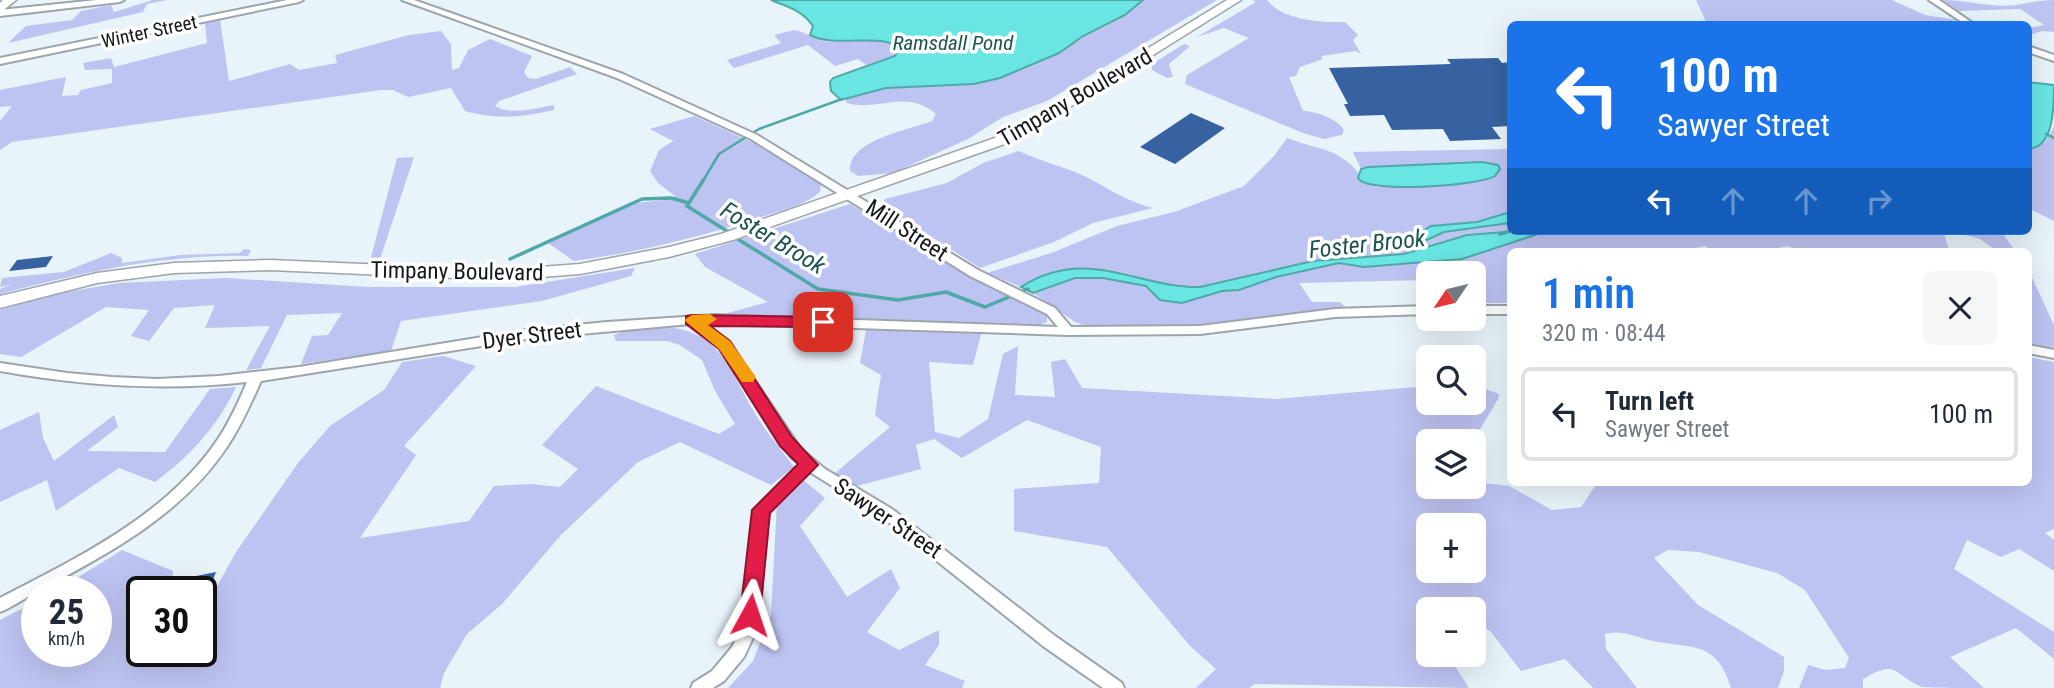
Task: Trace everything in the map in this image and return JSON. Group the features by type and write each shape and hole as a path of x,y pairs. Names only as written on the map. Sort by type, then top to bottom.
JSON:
{"main road":[{"name":"Timpany Boulevard","path":"0,302 97,278 191,267 270,265 458,275 542,273 638,259 733,235 1014,136 1235,0"}],"street":[{"path":"4,7 50,10 120,0"},
{"name":"Winter Street","path":"0,61 299,0"},
{"name":"Mill Street","path":"406,0 621,76 749,135 852,195 964,267 1051,311 1068,331"},
{"path":"1933,0 1965,21"},
{"path":"2032,50 2054,58"},
{"path":"1068,331 1199,330 1335,313 1416,310"},
{"path":"1486,310 1507,310"},
{"name":"Dyer Street","path":"0,367 151,384 257,375 500,338 692,320 1068,331"},
{"name":"Sawyer Street","path":"692,320 724,345 786,441 809,465 887,513 1049,641 1116,688"},
{"path":"2032,350 2054,354"},
{"path":"0,605 122,537 184,488 217,453 257,375"},
{"path":"699,688 718,676 738,652 750,627 761,510 809,465"}],"shaded area":[{"path":"153,0 167,0 147,4 143,12 8,43 26,26 72,20 81,11 111,5 114,12"},
{"path":"1143,0 1217,0 1047,101 1003,117 968,139 893,173 858,176 850,171 852,160 869,144 932,121 936,114 925,106 903,101 858,105 847,103 845,99 886,88 950,86 1000,78 1059,53 1083,36 1108,25"},
{"path":"1253,0 1267,0 1281,12 1291,16 1323,22 1345,22 1358,35 1353,40 1361,54 1356,51 1321,56 1323,59 1300,67 1296,76 1289,77 1303,111 1332,119 1344,130 1342,135 1324,139 1303,133 1185,84 1187,75 1249,38 1224,28 1197,37 1256,2"},
{"path":"1696,0 1892,0 1925,15 1958,20 1950,21 1706,21"},
{"path":"1943,0 2007,6 2054,0 2054,32 2042,31 2032,35 2032,27 2044,25 2020,9 1958,11"},
{"path":"220,20 229,81 290,64 299,70 337,63 335,55 409,35 441,31 451,44 452,70 459,68 468,50 490,39 532,56 524,72 528,78 536,79 570,67 577,74 499,101 495,106 516,111 554,105 554,110 531,114 499,116 465,111 451,88 408,97 393,90 381,90 12,142 0,150 0,121 12,106 0,107 0,90 66,77 62,96 78,95 81,90 112,83 112,69 85,70 83,63 111,58 114,67 207,43 205,22"},
{"path":"794,30 825,41 884,41 900,50 895,56 866,65 858,59 835,66 808,45 734,68 727,60 781,43 774,35"},
{"path":"1184,44 1190,46 1169,64 1173,77 1167,78 1152,70 1152,64"},
{"path":"694,116 754,143 821,183 820,192 785,210 669,243 622,253 574,261 545,241 636,203 674,199 675,196 658,183 650,171 659,150 673,141 650,129"},
{"path":"2054,127 2054,221 2032,210 2032,147 2045,142"},
{"path":"1287,138 1341,157 1358,172 1358,178 1376,187 1436,185 1482,162 1361,169 1353,152 1507,149 1507,235 1944,235 1949,248 1507,248 1507,303 1486,303 1486,261 1416,261 1416,280 1299,283 1312,302 1340,302 1347,308 1189,327 1087,326 1075,322 1033,293 1058,282 1087,277 1077,274 1021,287 987,273 1054,252 1117,226 1174,212 1244,186 1274,156"},
{"path":"1019,151 1082,175 1125,198 1153,208 1093,223 1054,242 980,268 882,205 885,199 947,183 983,163"},
{"path":"414,157 379,262 370,261 397,158"},
{"path":"850,204 987,286 1047,314 1047,322 1038,325 724,314 768,302 705,267 695,254"},
{"path":"1966,235 2004,235 2013,248 1992,248 1980,239"},
{"path":"244,249 251,250 248,256 185,258 123,266 0,294 0,289 10,285 0,287 2,278 64,272 111,253 122,258 122,263 180,255 240,253"},
{"path":"635,268 631,276 542,301 401,321 391,351 301,364 312,336 328,335 342,313 287,315 261,368 246,370 270,326 205,328 215,305 174,308 149,341 131,336 149,310 106,307 21,357 0,354 0,310 55,294 119,283 226,278 368,287 515,287"},
{"path":"2032,278 2054,325 2054,348 2032,345"},
{"path":"655,326 676,328 707,341 727,363 762,425 794,467 771,485 680,442 638,462 561,535 502,604 467,634 444,673 440,688 0,688 0,620 21,609 21,667 112,667 112,576 80,576 122,550 173,571 173,576 126,576 126,667 217,667 217,586 236,552 298,463 330,426 384,390 402,362 443,356 476,366 404,446 416,455 360,538 469,521 494,486 530,484 560,487 578,469 542,445 596,386 719,434 735,424 715,391 702,360 680,345 667,341 616,341 614,335 628,329"},
{"path":"866,330 981,334 973,365 929,362 935,432 959,438 988,419 1003,354 1018,346 1015,395 1055,397 1051,362 1065,359 1082,388 1276,399 1416,387 1416,415 1486,415 1486,389 1499,394 1480,429 1416,429 1416,499 1486,499 1486,483 1509,486 1552,510 1581,507 1595,486 2032,486 2032,358 2054,362 2054,529 2045,533 2054,540 2054,571 2019,549 2001,557 1967,540 1954,569 2054,632 2054,659 2016,628 1950,657 1984,688 1922,687 1890,669 1863,679 1863,688 1799,688 1808,665 1825,670 1845,668 1849,658 1805,590 1777,573 1699,552 1668,550 1654,558 1698,605 1784,657 1784,671 1778,688 1731,688 1725,673 1710,654 1691,647 1617,632 1605,634 1606,649 1637,688 1593,688 1565,659 1521,671 1486,628 1486,597 1416,597 1416,667 1456,667 1469,688 1255,684 1249,688 1196,688 1216,669 1190,646 1107,547 1014,531 1014,489 1099,483 1101,447 1027,420 962,458 934,439 916,445 921,469 857,486 834,474 890,427 875,415 881,375 860,363"},
{"path":"236,387 202,440 155,482 119,468 56,511 47,480 0,502 0,430 39,412 43,438 54,461 114,415 118,427 87,451 165,452 210,389"},
{"path":"802,479 825,498 800,526 847,597 891,569 900,588 867,632 899,650 939,630 939,645 925,665 965,681 962,688 728,688 753,661 771,615 777,502"}],"water":[{"name":"Ramsdall Pond","path":"771,0 1143,0 1125,15 1083,36 1059,53 1000,78 974,84 886,88 841,100 831,91 830,82 833,78 895,56 899,49 882,41 833,41 810,35 813,26 804,16"},
{"path":"2032,82 2054,85 2051,125 2043,142 2032,148"},
{"path":"1482,162 1498,165 1500,169 1495,176 1485,180 1424,187 1381,186 1358,178 1361,169 1368,167"},
{"path":"1507,213 1507,223 1444,232 1418,244 1410,239 1431,226 1477,222"},
{"path":"1507,232 1507,235 1535,235 1462,259 1364,267 1339,263 1182,303 1160,300 1146,286 1103,278 1075,278 1033,293 1021,287 1045,275 1068,269 1090,269 1177,286 1200,287 1313,261 1404,254 1467,235"}],"building":[{"path":"1498,58 1502,63 1507,62 1507,126 1492,127 1501,139 1450,141 1443,129 1392,130 1384,115 1350,116 1344,104 1348,104 1329,68 1451,64 1447,59"},
{"path":"1191,113 1225,128 1175,164 1140,147"},
{"path":"53,256 46,267 9,271 17,260"},
{"path":"216,572 214,576 196,576"}],"waterway":[{"name":"Foster Brook","path":"703,181 719,154 759,129 842,99"},
{"name":"Foster Brook","path":"2046,134 2054,138"},
{"name":"Foster Brook","path":"689,203 704,179"},
{"path":"510,259 642,199 671,198 689,203"},
{"name":"Foster Brook","path":"689,203 687,206 730,233"},
{"name":"Foster Brook","path":"1500,234 1507,232"},
{"name":"Foster Brook","path":"736,238 818,289 898,300 946,292 985,307 1028,289"}],"slow traffic":[{"path":"710,319 692,320 724,345 747,377"}],"route":[{"path":"750,615 761,510 809,465 778,430 742,368 724,345 692,320 823,322"}]}
